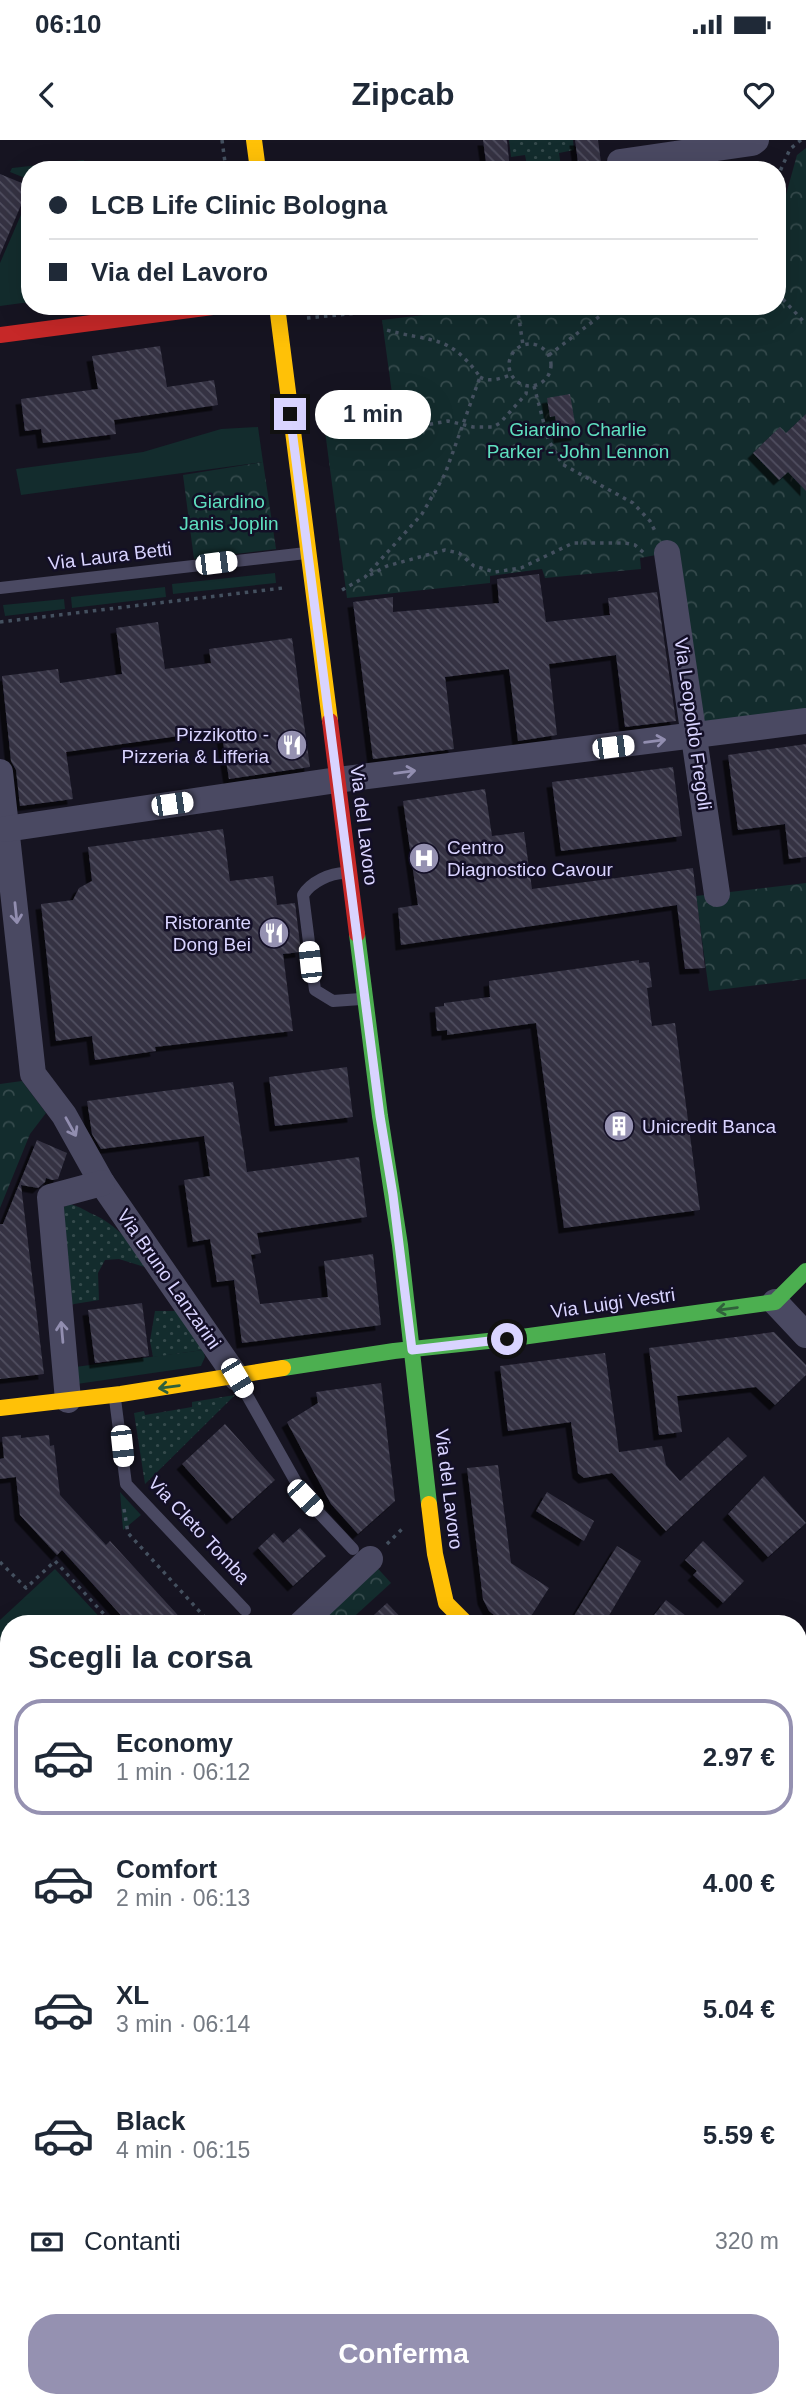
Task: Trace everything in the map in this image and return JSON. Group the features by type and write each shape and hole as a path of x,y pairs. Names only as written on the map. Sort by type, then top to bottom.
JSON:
{"street":[{"path":"254,140 257,161"},
{"path":"620,157 752,144 756,140"},
{"path":"0,335 152,315"},
{"name":"Via del Lavoro","path":"277,315 380,1119 395,1208 435,1554 446,1602 458,1615"},
{"name":"Via Leopoldo Fregoli","path":"658,555 695,737 718,894"},
{"path":"6,829 337,780 806,721"},
{"name":"Via Bruno Lanzarini","path":"0,772 33,1074 64,1115 102,1183 237,1378"},
{"path":"68,1401 50,1198 102,1183"},
{"path":"806,1271 775,1302 806,1335"},
{"name":"Via Luigi Vestri","path":"412,1350 775,1302"},
{"path":"0,1408 237,1378 412,1350"},
{"path":"309,1615 361,1554"}],"lane":[{"name":"Via Laura Betti","path":"0,588 308,552"},
{"path":"349,873 331,873 303,895 310,962 314,990 333,1001 365,998"},
{"name":"Via Bruno Lanzarini","path":"237,1378 305,1498 361,1554"},
{"name":"Via Cleto Tomba","path":"115,1395 126,1484 245,1610"}],"path":[{"path":"222,140 225,161"},
{"path":"785,161 790,149 801,140"},
{"path":"786,303 806,324"},
{"path":"303,318 334,315"},
{"path":"518,315 523,345"},
{"path":"549,355 601,315"},
{"path":"383,329 439,340 457,351 480,377 486,380 511,375"},
{"path":"523,345 538,345 549,355 549,374 545,380 534,386 527,386 511,375 509,360 523,345"},
{"path":"365,577 422,514 445,474 480,377"},
{"path":"396,423 421,426 448,421 484,428 493,427 500,423 526,394 527,386"},
{"path":"534,386 553,453 562,464 633,503 650,521 658,555"},
{"path":"340,591 387,566 444,550 459,553 474,566 495,572 521,568 573,543 625,543 658,555"},
{"path":"0,622 288,587"},
{"path":"361,1554 412,1520"},
{"path":"128,1534 203,1615"},
{"path":"0,1562 26,1588 55,1561 105,1615"}],"green space":[{"path":"509,140 573,140 574,150 559,153 560,161 526,161 525,155 511,157"},
{"name":"Giardino Charlie Parker - John Lennon","path":"806,148 806,713 701,729 667,553 640,558 641,569 545,578 542,569 490,576 490,583 347,598 325,431 396,423 382,320 423,315 786,315 786,195 797,155"},
{"path":"21,167 21,176 10,172 12,168"},
{"path":"21,215 21,303 0,306 0,263"},
{"path":"258,427 263,462 21,495 16,469 143,452 221,429"},
{"name":"Giardino Janis Joplin","path":"263,462 276,549 194,559 183,475"},
{"path":"275,573 276,583 173,594 172,584"},
{"path":"165,587 166,597 72,608 71,597"},
{"path":"64,599 65,609 5,616 3,605"},
{"path":"806,883 806,979 709,991 696,896"},
{"path":"22,1081 46,1113 30,1134 0,1208 0,1084"},
{"path":"70,1204 109,1223 151,1269 119,1259 105,1260 98,1273 99,1300 68,1305 62,1208"},
{"path":"155,1311 180,1311 203,1350 153,1357 150,1341"},
{"path":"203,1350 205,1357 201,1366 77,1384 75,1367"},
{"path":"235,1395 145,1484 134,1413 144,1411 145,1415 192,1407 192,1402"},
{"path":"120,1492 141,1515 123,1530"},
{"path":"362,1551 391,1583 356,1615 293,1615"},
{"path":"55,1569 98,1615 5,1615"}],"building":[{"path":"483,140 507,140 509,161 486,161"},
{"path":"575,140 598,140 601,161 578,161"},
{"path":"0,174 21,183 21,205 0,255"},
{"path":"160,346 167,387 214,380 218,405 114,420 116,434 43,443 41,429 25,431 21,399 98,389 92,356"},
{"path":"570,394 577,435 559,438 555,416 550,417 547,398"},
{"path":"806,414 806,491 788,472 779,480 753,453 780,427 786,433"},
{"path":"539,574 546,622 610,615 608,598 657,592 676,721 625,727 616,655 549,664 557,735 518,741 509,669 445,677 454,749 373,759 353,602 393,597 393,612 499,603 497,579"},
{"path":"158,622 165,669 211,663 209,649 292,638 310,767 229,779 221,730 66,752 73,799 20,806 16,770 11,761 2,676 58,669 60,683 122,674 116,628"},
{"path":"806,744 806,857 789,859 785,824 738,830 728,755"},
{"path":"673,767 682,836 561,851 552,782"},
{"path":"485,789 492,836 524,832 532,889 693,868 705,968 685,969 677,905 401,945 398,908 418,905 403,801"},
{"path":"223,829 230,881 273,876 277,905 295,903 301,952 283,954 293,1031 155,1047 156,1051 95,1060 92,1036 56,1041 41,904 73,900 79,888 92,881 88,847"},
{"name":"Unicredit Banca","path":"639,960 639,963 649,962 652,987 647,988 652,1026 675,1023 700,1210 564,1228 536,1023 447,1035 447,1030 437,1031 435,1007 444,1006 444,1003 490,997 489,981"},
{"path":"347,1067 353,1117 275,1126 269,1077"},
{"path":"233,1082 247,1172 359,1157 367,1217 257,1233 261,1253 251,1255 260,1304 328,1297 324,1261 373,1254 381,1325 242,1343 234,1280 217,1282 210,1239 193,1242 184,1180 210,1176 204,1136 101,1149 92,1134 87,1101"},
{"path":"37,1140 67,1153 58,1179 46,1178 38,1188 21,1185 44,1374 0,1379 0,1224 3,1224"},
{"path":"142,1303 149,1356 95,1363 88,1310"},
{"path":"774,1332 806,1365 806,1375 775,1405 756,1387 677,1396 682,1432 659,1435 649,1348"},
{"path":"605,1353 619,1452 662,1446 666,1465 680,1481 728,1437 747,1456 666,1531 612,1473 584,1478 578,1473 571,1422 508,1431 500,1366"},
{"path":"381,1383 395,1501 358,1534 331,1504 287,1422 318,1403 316,1392"},
{"path":"225,1424 275,1480 232,1519 182,1464"},
{"path":"49,1435 50,1446 54,1445 60,1495 106,1545 110,1541 178,1615 121,1615 62,1550 57,1555 20,1515 16,1477 0,1479 0,1459 4,1458 2,1437"},
{"path":"498,1465 511,1563 549,1588 532,1615 494,1615 483,1599 467,1468"},
{"path":"764,1476 806,1523 768,1557 728,1514"},
{"path":"547,1492 594,1521 584,1541 536,1511"},
{"path":"300,1528 326,1556 293,1586 258,1548 274,1533 283,1543"},
{"path":"703,1541 744,1581 723,1603 693,1575 697,1571 685,1560"},
{"path":"617,1546 641,1561 609,1615 575,1615"},
{"path":"666,1600 685,1615 654,1615"},
{"path":"387,1603 398,1615 374,1615"}],"traffic: fast":[{"path":"357,934 380,1116 400,1245 429,1504"},
{"path":"283,1368 775,1302 806,1271"}],"traffic: slow":[{"path":"254,140 257,161"},
{"path":"278,315 330,721"},
{"path":"0,1408 121,1394 283,1368"},
{"path":"429,1504 435,1554 446,1603 458,1615"}],"traffic: jam":[{"path":"0,335 152,315"},
{"path":"330,721 357,934"}],"place":[{"name":"Pizzikotto - Pizzeria & Lifferia","path":"292,745"},
{"name":"Centro Diagnostico Cavour","path":"424,858"},
{"name":"Ristorante Dong Bei","path":"274,933"},
{"name":"Unicredit Banca","path":"619,1126"}],"route":[{"path":"290,414 412,1350 507,1339"}]}
